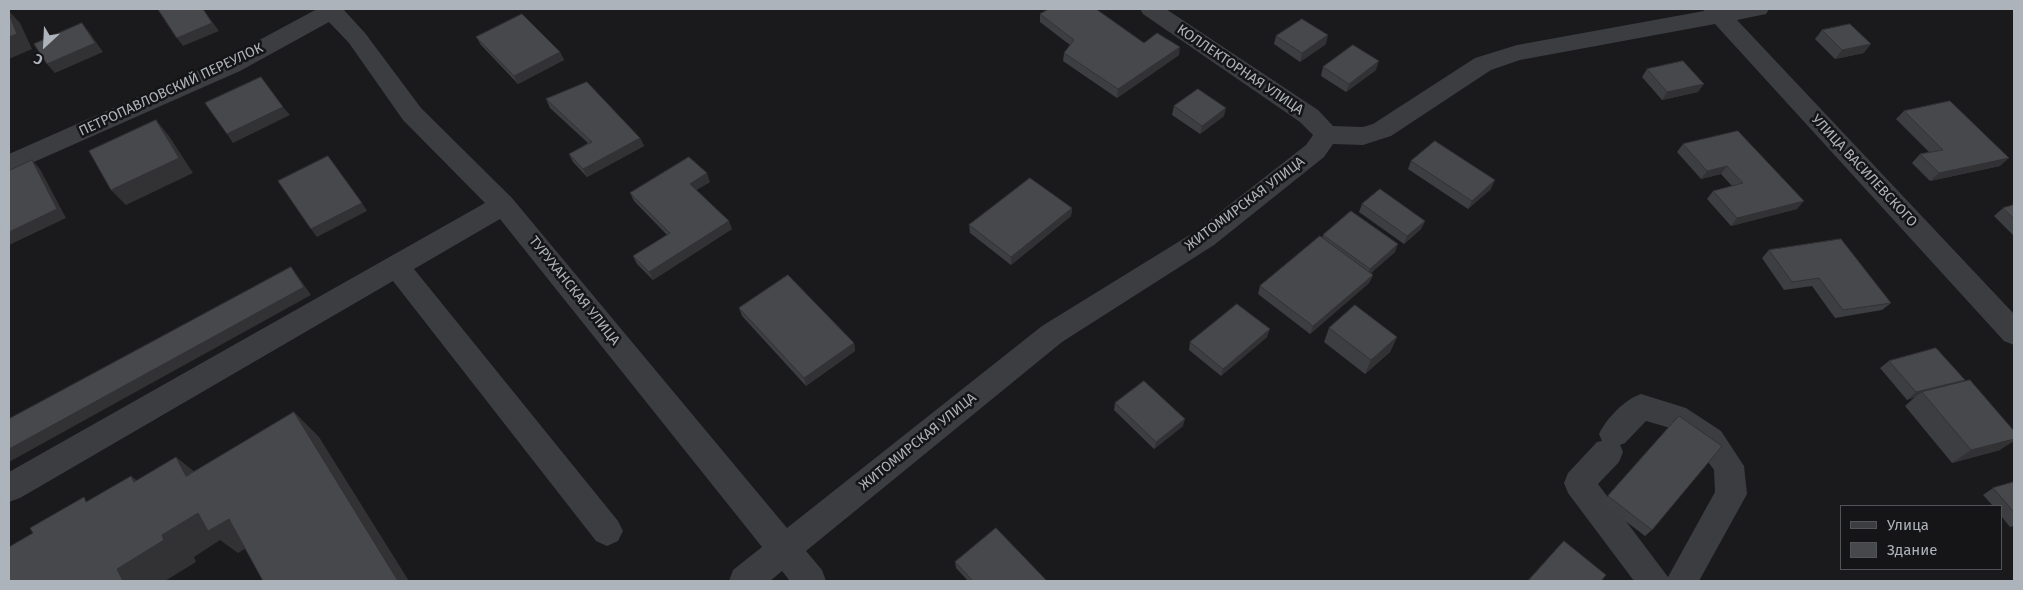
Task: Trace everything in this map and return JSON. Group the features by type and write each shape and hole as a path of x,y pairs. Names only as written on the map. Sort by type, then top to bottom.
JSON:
{"street":[{"name":"КОЛЛЕКТОРНАЯ УЛИЦА","path":"1151,9 1309,116 1320,126 1326,135"},
{"path":"1326,135 1363,136 1382,130 1445,87 1483,64 1517,53 1717,12 1758,9"},
{"name":"ПЕТРОПАВЛОВСКИЙ ПЕРЕУЛОК","path":"9,164 232,65 330,10"},
{"name":"ТУРУХАНСКАЯ УЛИЦА","path":"330,10 357,38 412,114 504,205 810,581"},
{"name":"УЛИЦА ВАСИЛЕВСКОГО","path":"1717,12 2014,333"},
{"name":"ЖИТОМИРСКАЯ УЛИЦА","path":"745,581 1052,334 1205,238 1315,151 1326,135"},
{"path":"9,488 504,205"},
{"path":"396,266 607,531"},
{"path":"1653,581 1579,483 1640,407 1676,417 1710,440 1729,466 1731,494 1682,581"}],"building":[{"path":"158,9 203,9 212,23 177,38"},
{"path":"1049,9 1096,9 1144,43 1157,33 1180,47 1118,89 1064,53 1074,40 1040,14"},
{"path":"9,14 17,34 9,37"},
{"path":"522,14 560,52 514,76 476,37"},
{"path":"1302,19 1328,35 1302,53 1276,36"},
{"path":"82,23 95,43 47,64 34,44"},
{"path":"1850,24 1871,44 1842,50 1822,30"},
{"path":"1353,45 1379,61 1349,84 1323,67"},
{"path":"1683,61 1704,84 1667,92 1647,69"},
{"path":"261,77 283,107 227,134 205,103"},
{"path":"587,82 640,138 583,169 569,154 592,142 546,99"},
{"path":"1198,89 1226,108 1202,126 1174,106"},
{"path":"1950,101 2009,158 1939,173 1920,154 1943,150 1904,111"},
{"path":"156,120 179,158 111,190 89,151"},
{"path":"1738,131 1804,201 1737,218 1713,191 1743,183 1727,166 1707,171 1683,144"},
{"path":"1435,141 1495,180 1472,201 1411,161"},
{"path":"328,156 362,203 311,229 278,181"},
{"path":"689,157 707,173 690,184 729,221 649,272 633,256 670,233 630,193"},
{"path":"32,160 57,209 9,232 9,171"},
{"path":"1030,178 1072,208 1011,257 969,225"},
{"path":"1380,189 1425,221 1407,236 1362,204"},
{"path":"2014,205 2014,219 2003,208"},
{"path":"1351,211 1398,244 1370,269 1323,235"},
{"path":"1320,236 1373,275 1313,326 1260,286"},
{"path":"1841,239 1891,303 1843,310 1819,278 1792,282 1769,250"},
{"path":"291,267 304,287 9,449 9,419"},
{"path":"788,275 854,343 804,378 739,308"},
{"path":"1237,304 1270,329 1223,369 1190,342"},
{"path":"1355,305 1397,337 1371,360 1329,328"},
{"path":"1936,348 1965,380 1916,392 1889,361"},
{"path":"1970,380 2014,431 2014,439 1971,450 1922,392"},
{"path":"1144,381 1185,419 1156,442 1115,403"},
{"path":"294,412 398,581 263,581 229,519 208,531 198,513 162,535 164,540 117,569 123,581 9,581 9,547 33,533 30,528 84,497 86,502 131,476 134,482 176,457 186,476"},
{"path":"1679,416 1722,446 1652,530 1608,496"},
{"path":"2014,482 2014,512 1993,488"},
{"path":"996,528 1047,581 973,581 955,562"},
{"path":"1564,541 1606,575 1601,581 1528,581"}]}
